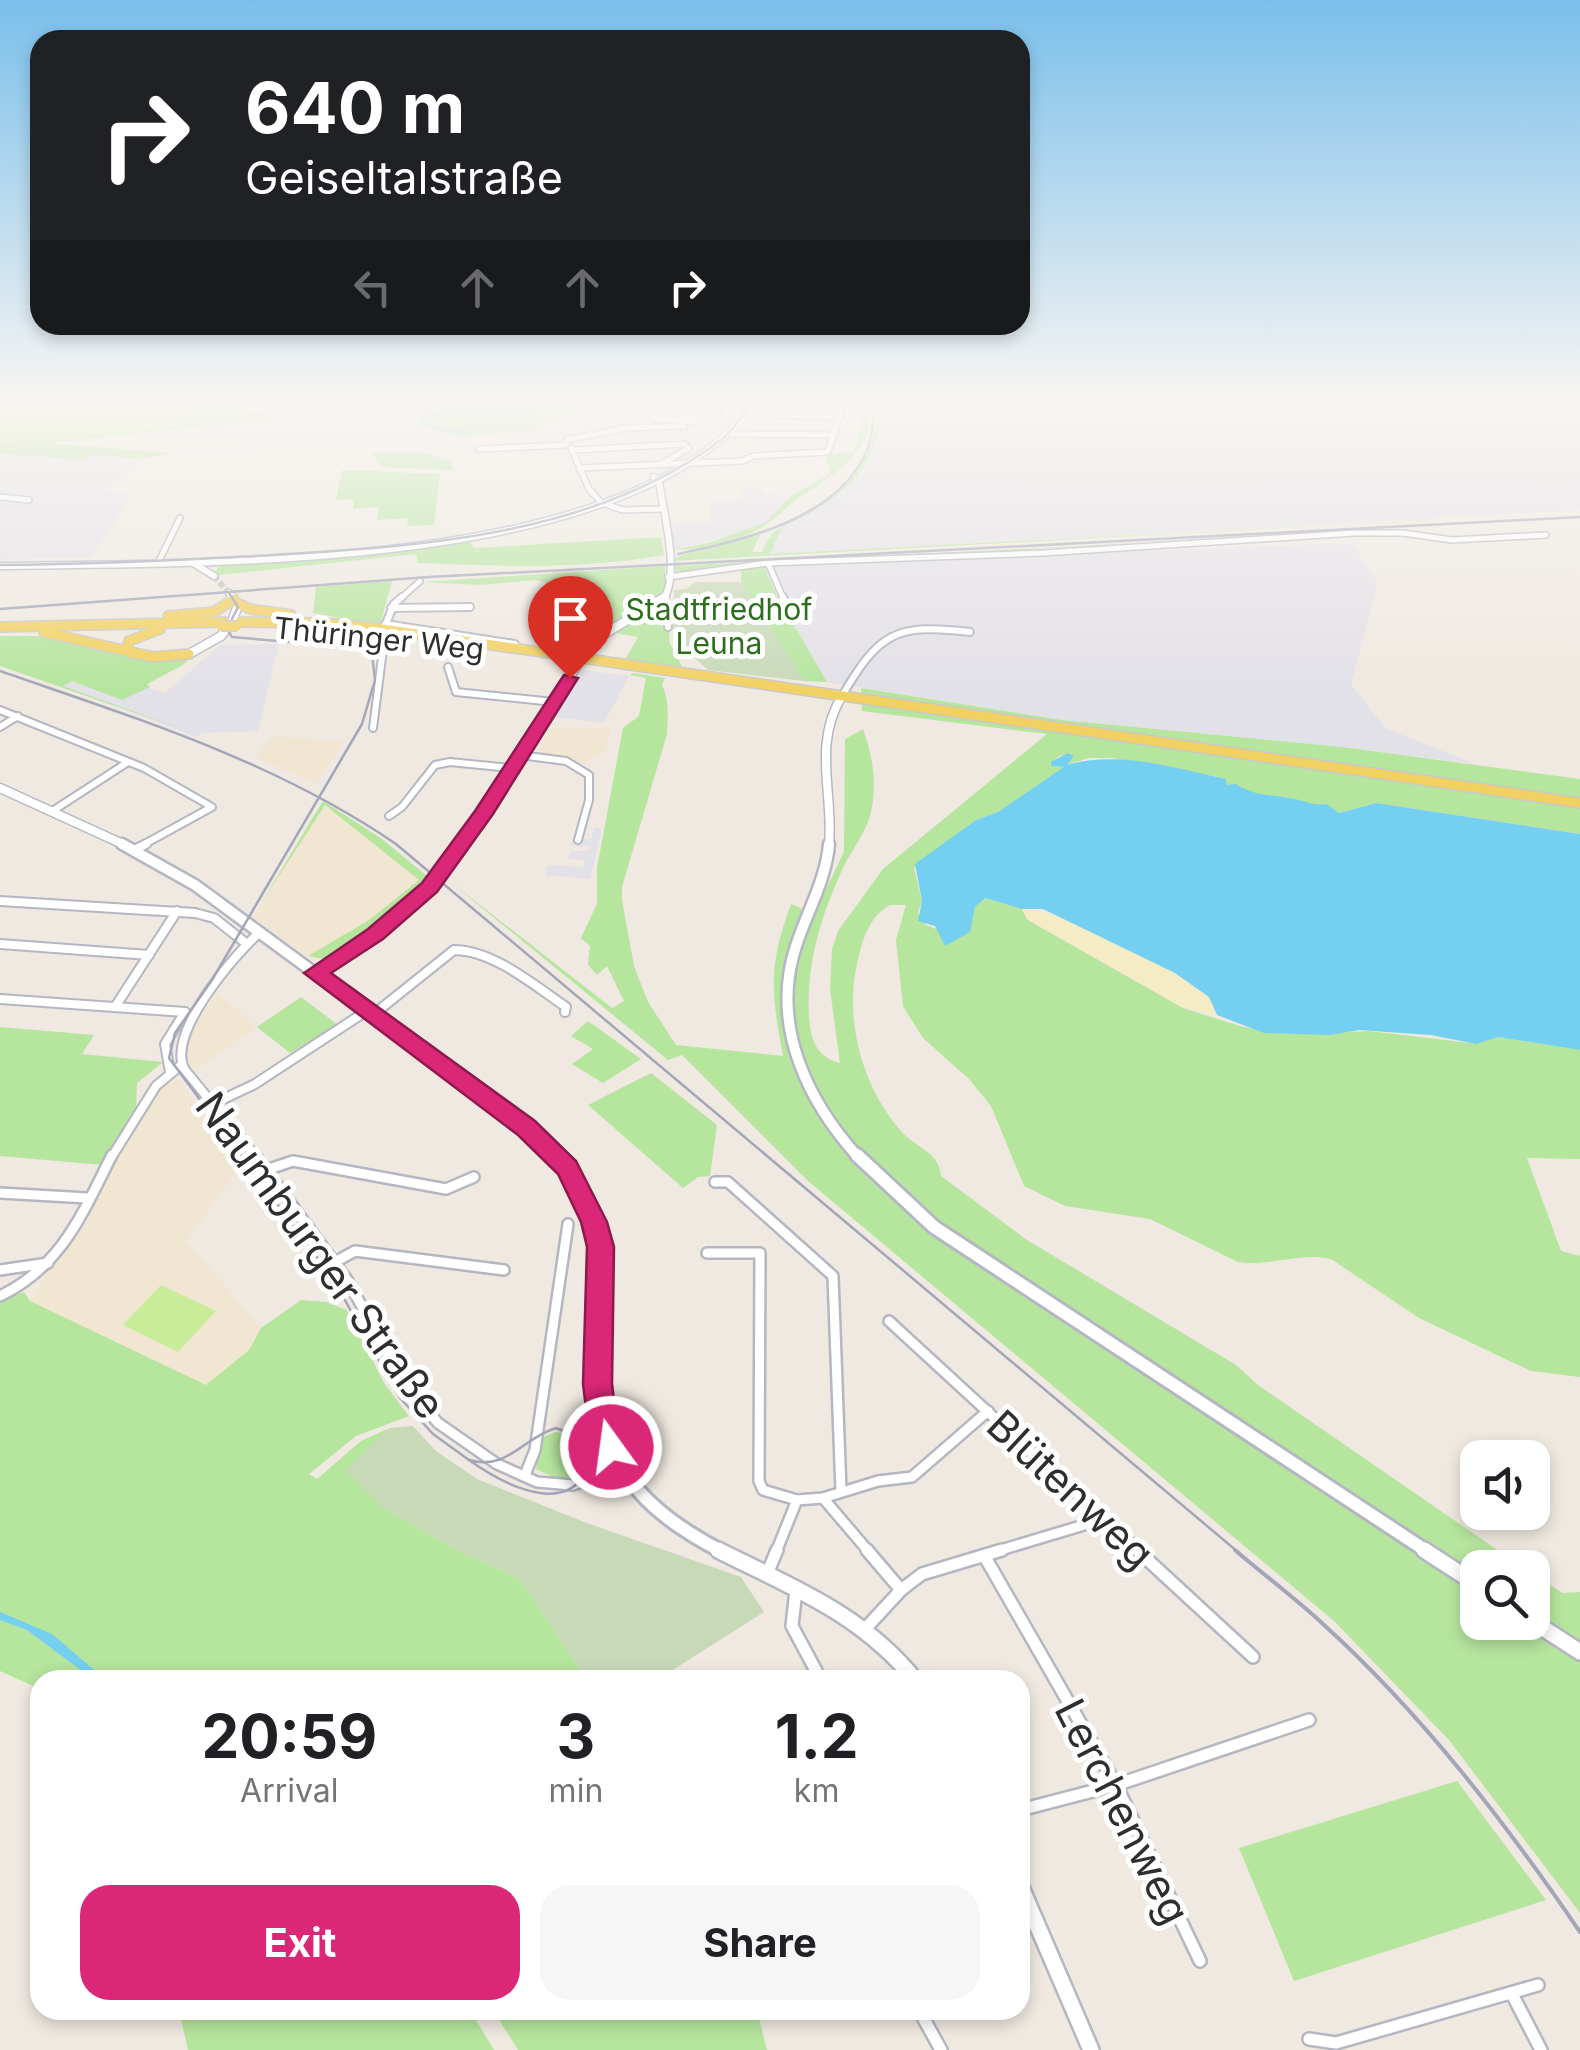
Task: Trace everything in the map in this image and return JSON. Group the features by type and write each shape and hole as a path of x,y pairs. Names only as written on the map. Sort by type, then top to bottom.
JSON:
{"main road":[{"path":"0,565 196,560 404,545 503,530 604,500"},
{"path":"315,973 375,934 430,888 590,646 608,628 657,605 669,587 660,500"},
{"path":"196,560 214,576 212,568 220,557"},
{"path":"233,598 250,609 340,624"},
{"path":"2,630 209,612 226,607 233,598"},
{"path":"2,630 71,636 133,654 170,657 190,654 221,636 236,617 233,598"},
{"path":"2,630 223,624"},
{"path":"50,626 239,624"},
{"name":"Thüringer Weg","path":"239,624 340,624 490,642 582,660"},
{"name":"Thüringer Weg","path":"239,624 384,629 582,660"},
{"path":"133,654 126,648 132,637 171,627"},
{"path":"590,646 594,655 606,661"},
{"path":"582,660 942,716 1036,723"},
{"path":"582,660 1580,803"},
{"path":"840,698 823,745 830,838 827,860 798,938 789,988 790,1022 798,1054 831,1124 876,1179 934,1228 1460,1573"},
{"path":"0,788 54,810 195,885 540,1138 568,1168 594,1222 600,1247 598,1384 603,1424 620,1468 643,1500 662,1516 696,1539 797,1587 865,1629 908,1670"},
{"path":"1550,1633 1580,1652"},
{"path":"1030,1908 1091,2050"}],"street":[{"path":"601,501 623,510 663,510"},
{"path":"160,560 180,518"},
{"path":"668,576 768,563 1026,554 1354,533 1403,533 1452,540 1546,536"},
{"path":"768,563 790,614"},
{"path":"372,728 384,629 391,608 420,580"},
{"path":"657,605 668,610 668,627"},
{"path":"391,608 470,607"},
{"path":"840,698 865,656 898,634 923,628 970,632"},
{"name":"Thüringer Weg","path":"490,642 515,644"},
{"path":"448,668 456,692 554,702"},
{"path":"848,685 870,700"},
{"path":"0,710 179,785 212,808 134,850"},
{"path":"0,727 18,716"},
{"path":"520,755 566,761 589,776 589,800 578,840"},
{"path":"54,810 128,762"},
{"path":"389,816 402,807 435,764 511,768"},
{"path":"0,901 177,911 214,918 247,944"},
{"path":"0,999 115,1006 177,911"},
{"name":"Naumburger Straße","path":"260,932 247,944 189,1026 180,1047 181,1065 215,1102 334,1262 357,1295 399,1376 424,1410 467,1446 543,1483 576,1485 620,1468"},
{"path":"0,944 149,955"},
{"path":"215,1102 254,1084 371,1012 446,955 461,949 522,980 566,1007 565,1012"},
{"name":"Naumburger Straße","path":"115,1006 185,1012 165,1044 170,1072"},
{"name":"Naumburger Straße","path":"0,1296 27,1287 48,1264 134,1120 170,1072 181,1065"},
{"path":"266,1170 294,1162 446,1189 474,1177"},
{"path":"715,1182 728,1182 833,1276 840,1491"},
{"path":"0,1192 88,1198"},
{"path":"525,1475 535,1450 568,1224"},
{"path":"334,1262 355,1251 504,1270"},
{"path":"707,1253 760,1253 758,1480 763,1490 797,1500 824,1498 840,1491 912,1477 988,1411"},
{"path":"0,1270 48,1264"},
{"name":"Blütenweg","path":"889,1322 1253,1657"},
{"path":"824,1498 901,1590"},
{"path":"767,1574 797,1500"},
{"path":"865,1629 901,1590 922,1574 1104,1518"},
{"name":"Lerchenweg","path":"985,1557 1116,1785 1200,1961"},
{"path":"797,1587 788,1606 788,1621 815,1670"},
{"path":"1030,1807 1116,1785 1310,1720"},
{"path":"1309,2038 1336,2044 1538,1985"},
{"path":"1512,1994 1541,2050"},
{"path":"925,2020 941,2050"}],"shaded area":[{"path":"0,500 128,500 92,557 0,560"},
{"path":"786,500 767,522 675,549 670,545 668,524 711,522 709,503"},
{"path":"832,500 1580,500 1580,510 770,554 782,527"},
{"path":"1351,543 1378,583 1351,684 1385,728 1475,764 1062,720 827,682 764,566"},
{"path":"279,644 258,731 202,733 196,737 62,686 72,681 123,699 143,686 165,693 220,645"},
{"path":"583,670 629,676 604,723 555,717"},
{"path":"551,728 611,728 605,751 584,763 535,755"},
{"path":"271,737 344,742 316,784 256,757"},
{"path":"325,804 419,880 369,920 308,956 253,917"},
{"path":"594,828 602,828 590,879 546,875 547,865 583,867 585,860 568,859 571,851 588,851 589,847 570,845 574,838 591,839"},
{"path":"217,993 257,1027 194,1070 186,1063 186,1042"},
{"path":"174,1074 247,1167 235,1173 186,1241 261,1328 249,1350 206,1385 30,1301 153,1100"}],"green space":[{"path":"354,500 437,500 434,525 407,526 408,518 377,520 379,507 353,509"},
{"path":"787,500 796,500 769,523 733,540 708,547 675,549 708,543 767,522"},
{"path":"1443,519 672,561 761,534 752,552 762,552 769,538 782,528 770,554"},
{"path":"1321,534 743,564 679,574 673,566"},
{"path":"661,537 664,555 603,563 418,563 416,554 218,575 215,571 226,561 468,539 474,548"},
{"path":"665,566 665,592 650,607 609,624 565,587 536,580 481,585 422,582"},
{"path":"764,566 827,682 804,681 741,582 741,567"},
{"path":"392,581 380,625 313,613 316,587"},
{"name":"Stadtfriedhof Leuna","path":"695,582 741,582 804,681 708,670 673,639 674,590 686,589"},
{"path":"661,610 662,623 670,628 669,642 682,666 625,660 638,637 609,632"},
{"path":"0,636 53,636 146,660 190,657 183,665 147,684 150,687 122,700 72,681 63,686 185,730 0,666"},
{"path":"630,675 665,678 662,685 667,702 667,734 622,887 622,900 634,966 648,1002 676,1045 783,1056 774,996 778,945 791,904 814,914 844,852 845,739 863,729 873,770 871,812 828,904 813,959 809,997 813,1040 825,1057 840,1063 830,989 832,949 838,931 883,869 1047,734 862,711 861,688 1062,720 1342,747 1580,779 1580,834 1376,803 1339,813 1327,804 1308,806 1286,797 1268,798 1227,785 1226,779 1219,777 1112,758 1089,758 1067,765 1071,753 1057,757 1056,767 1065,767 998,812 976,820 914,868 922,901 918,913 926,925 939,930 945,946 970,923 975,907 985,898 1022,909 1027,919 1040,927 1183,1008 1243,1027 1291,1034 1369,1031 1470,1043 1498,1037 1580,1050 1580,1159 1527,1158 1561,1251 1580,1256 1580,1377 1531,1371 1419,1318 1331,1259 1238,1262 1150,1219 1065,1206 1024,1186 991,1106 969,1079 923,1038 903,1006 896,940 906,905 890,905 882,910 867,931 857,964 853,1008 860,1053 877,1096 902,1132 936,1161 941,1176 1027,1240 1236,1365 1258,1385 1460,1524 1460,1530 1468,1530 1497,1550 1460,1550 1460,1640 1550,1640 1550,1585 1563,1593 1580,1592 1580,1913 1449,1740 1334,1621 808,1181 682,1055 668,1060 448,880 612,1008 624,1001 607,966 597,975 588,965 590,946 581,938 597,904 597,868 623,728 639,716 646,678"},
{"path":"323,801 382,839 427,876 384,918 323,959 308,956 369,920 419,880 325,805 260,905"},
{"path":"301,997 338,1025 290,1053 257,1027"},
{"path":"588,1021 641,1059 603,1083 572,1064 593,1049 571,1036"},
{"path":"0,1027 94,1035 82,1054 163,1062 137,1083 136,1110 103,1165 0,1156"},
{"path":"651,1073 717,1125 710,1176 698,1177 683,1188 588,1105"},
{"path":"161,1285 216,1311 178,1352 123,1325"},
{"path":"24,1292 30,1301 206,1385 249,1350 261,1328 301,1300 326,1302 347,1310 384,1383 409,1416 356,1436 309,1474 317,1479 361,1441 390,1428 347,1470 384,1508 461,1552 521,1579 580,1670 30,1670 30,1684 0,1671 0,1300"},
{"path":"413,1426 436,1451 477,1479 584,1522 741,1577 764,1612 673,1670 580,1670 521,1579 461,1552 384,1508 346,1470 390,1428"},
{"path":"556,1432 567,1434 581,1446 584,1465 578,1477 555,1478 536,1469 540,1438"},
{"path":"1457,1781 1546,1900 1294,1981 1239,1848"},
{"path":"181,2020 476,2020 494,2050 188,2050"},
{"path":"499,2020 760,2020 767,2050 518,2050"}],"sand":[{"path":"1022,909 1062,918 1145,956 1206,995 1217,1015 1183,1008 1027,919"}],"water":[{"path":"1068,753 1074,756 1067,765 1106,759 1167,766 1226,779 1227,785 1236,784 1255,793 1327,804 1339,813 1376,803 1580,834 1580,1050 1498,1037 1476,1044 1431,1035 1359,1030 1330,1035 1264,1033 1217,1015 1209,997 1175,973 1043,909 1022,909 985,898 975,907 970,932 945,946 935,926 918,921 922,901 915,864 976,820 998,812 1064,767 1051,766 1051,762"},
{"path":"0,1612 52,1634 94,1670 81,1670 27,1630 0,1620"}],"tunnel":[{"path":"214,576 229,593"}],"tram line":[{"path":"0,565 390,547 508,530 610,500"},
{"path":"229,593 238,607 227,629 232,637 359,648 372,654 375,680 362,724 212,980 175,1033 169,1058 333,1279 400,1398 433,1434 469,1460"},
{"path":"556,1428 581,1438 588,1461 584,1476 572,1487 559,1493 543,1493 511,1484 469,1460 483,1462 505,1457 556,1428"}],"railway":[{"path":"678,554 756,534 808,512 826,500"},
{"path":"0,609 429,577 1580,517"},
{"path":"0,671 254,765 396,844 1238,1552"},
{"path":"1235,1550 1323,1624 1428,1732 1492,1810 1580,1932"}],"route":[{"path":"570,678 483,814 430,888 375,934 315,973 527,1128 550,1146 568,1168 594,1222 600,1247 598,1384 603,1424 611,1447"}]}
